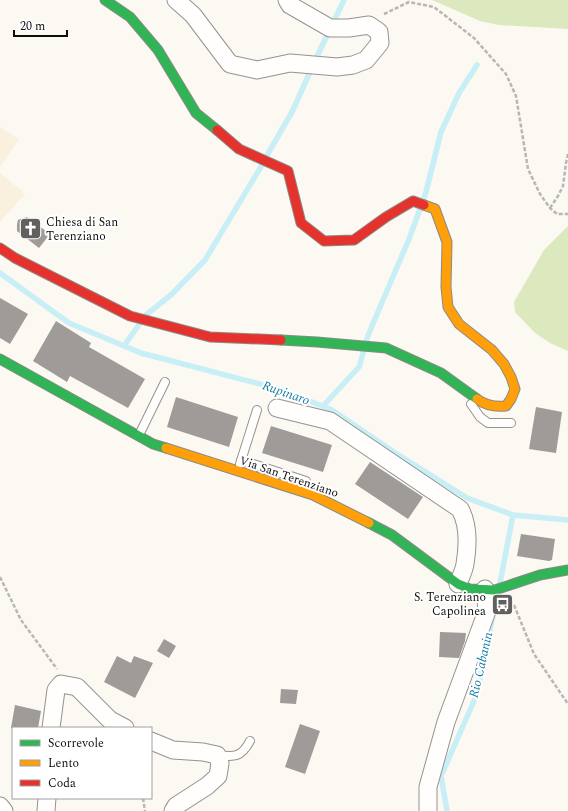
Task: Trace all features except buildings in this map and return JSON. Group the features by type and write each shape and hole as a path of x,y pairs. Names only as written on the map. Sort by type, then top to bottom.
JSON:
{"street":[{"path":"0,248 15,258 130,316 210,337 317,342 386,348 441,373 482,403 494,407 506,406 511,399 515,389 504,364 492,350 459,324 448,307 446,287 447,242 435,209 413,201 386,217 354,240 324,241 302,223 288,171 239,149 196,112 158,50 130,17 105,0"},
{"path":"176,0 192,14 230,64 257,70 290,63 336,67 353,65 366,60 380,43 379,32 369,25 349,28 330,28 290,6 287,0"},
{"name":"Via San Terenziano","path":"0,359 153,444 313,496 351,513 392,535 458,584 470,588 495,590 540,574 568,570"},
{"path":"277,408 330,421 460,509 466,522 466,544 465,565 458,584"},
{"path":"428,811 428,787 446,722 487,611 484,589"},
{"path":"51,727 56,690 61,684 77,687 110,720 123,727"},
{"path":"152,741 173,750 203,752 217,755 220,763 218,776 207,786 176,806 173,811"},
{"path":"46,811 47,799"},
{"path":"0,806 4,811"}],"lane":[{"path":"138,436 165,382"},
{"path":"457,384 480,417 488,423 511,423"},
{"path":"238,471 257,410"},
{"path":"241,460 306,481"},
{"path":"217,755 231,757 240,754 247,747 250,741"}],"path":[{"path":"369,25 382,14 408,2 434,7 474,38 506,74 516,96 528,168 540,194 550,208 557,214 568,214"},
{"path":"550,208 563,186 568,154"},
{"path":"0,577 21,620 58,671"},
{"path":"507,586 534,654 568,704"},
{"path":"143,799 144,811"}],"shaded area":[{"path":"0,127 19,139 0,167"},
{"path":"0,173 25,194 0,222"}],"green space":[{"path":"432,0 568,0 568,29 499,25 480,21"},
{"path":"568,226 568,351 550,343 535,333 515,312 514,302 544,250"}],"waterway":[{"path":"266,157 292,112 344,0"},
{"path":"423,201 441,132 459,93 477,65"},
{"path":"146,315 172,294 205,260 262,165"},
{"path":"366,342 420,209"},
{"name":"Rupinaro","path":"0,273 69,323 141,353 279,389 332,410 394,452 467,498 513,515 568,520"},
{"path":"124,346 140,323"},
{"path":"323,406 359,367 364,350"},
{"name":"Rio Cabanin","path":"500,583 513,515"},
{"name":"Rio Cabanin","path":"447,811 441,776 477,694 497,595"}],"traffic: fast":[{"path":"105,0 130,17 158,50 196,113 217,130"},
{"path":"281,340 386,348 441,373 477,399"},
{"path":"0,359 153,444 166,448"},
{"path":"369,523 392,535 458,584 470,589 495,590 540,575 568,570"}],"traffic: slow":[{"path":"424,205 435,209 447,242 446,287 448,307 459,324 492,350 504,364 515,389 506,406 491,406 477,399"},
{"path":"166,448 313,495 369,523"}],"traffic: jam":[{"path":"217,130 239,149 288,171 301,223 324,241 354,240 386,217 413,201 424,205"},
{"path":"0,248 15,258 130,316 210,337 281,340"}],"place":[{"name":"Chiesa di San Terenziano","path":"31,229"},
{"name":"S. Terenziano Capolinea","path":"502,604"}]}
